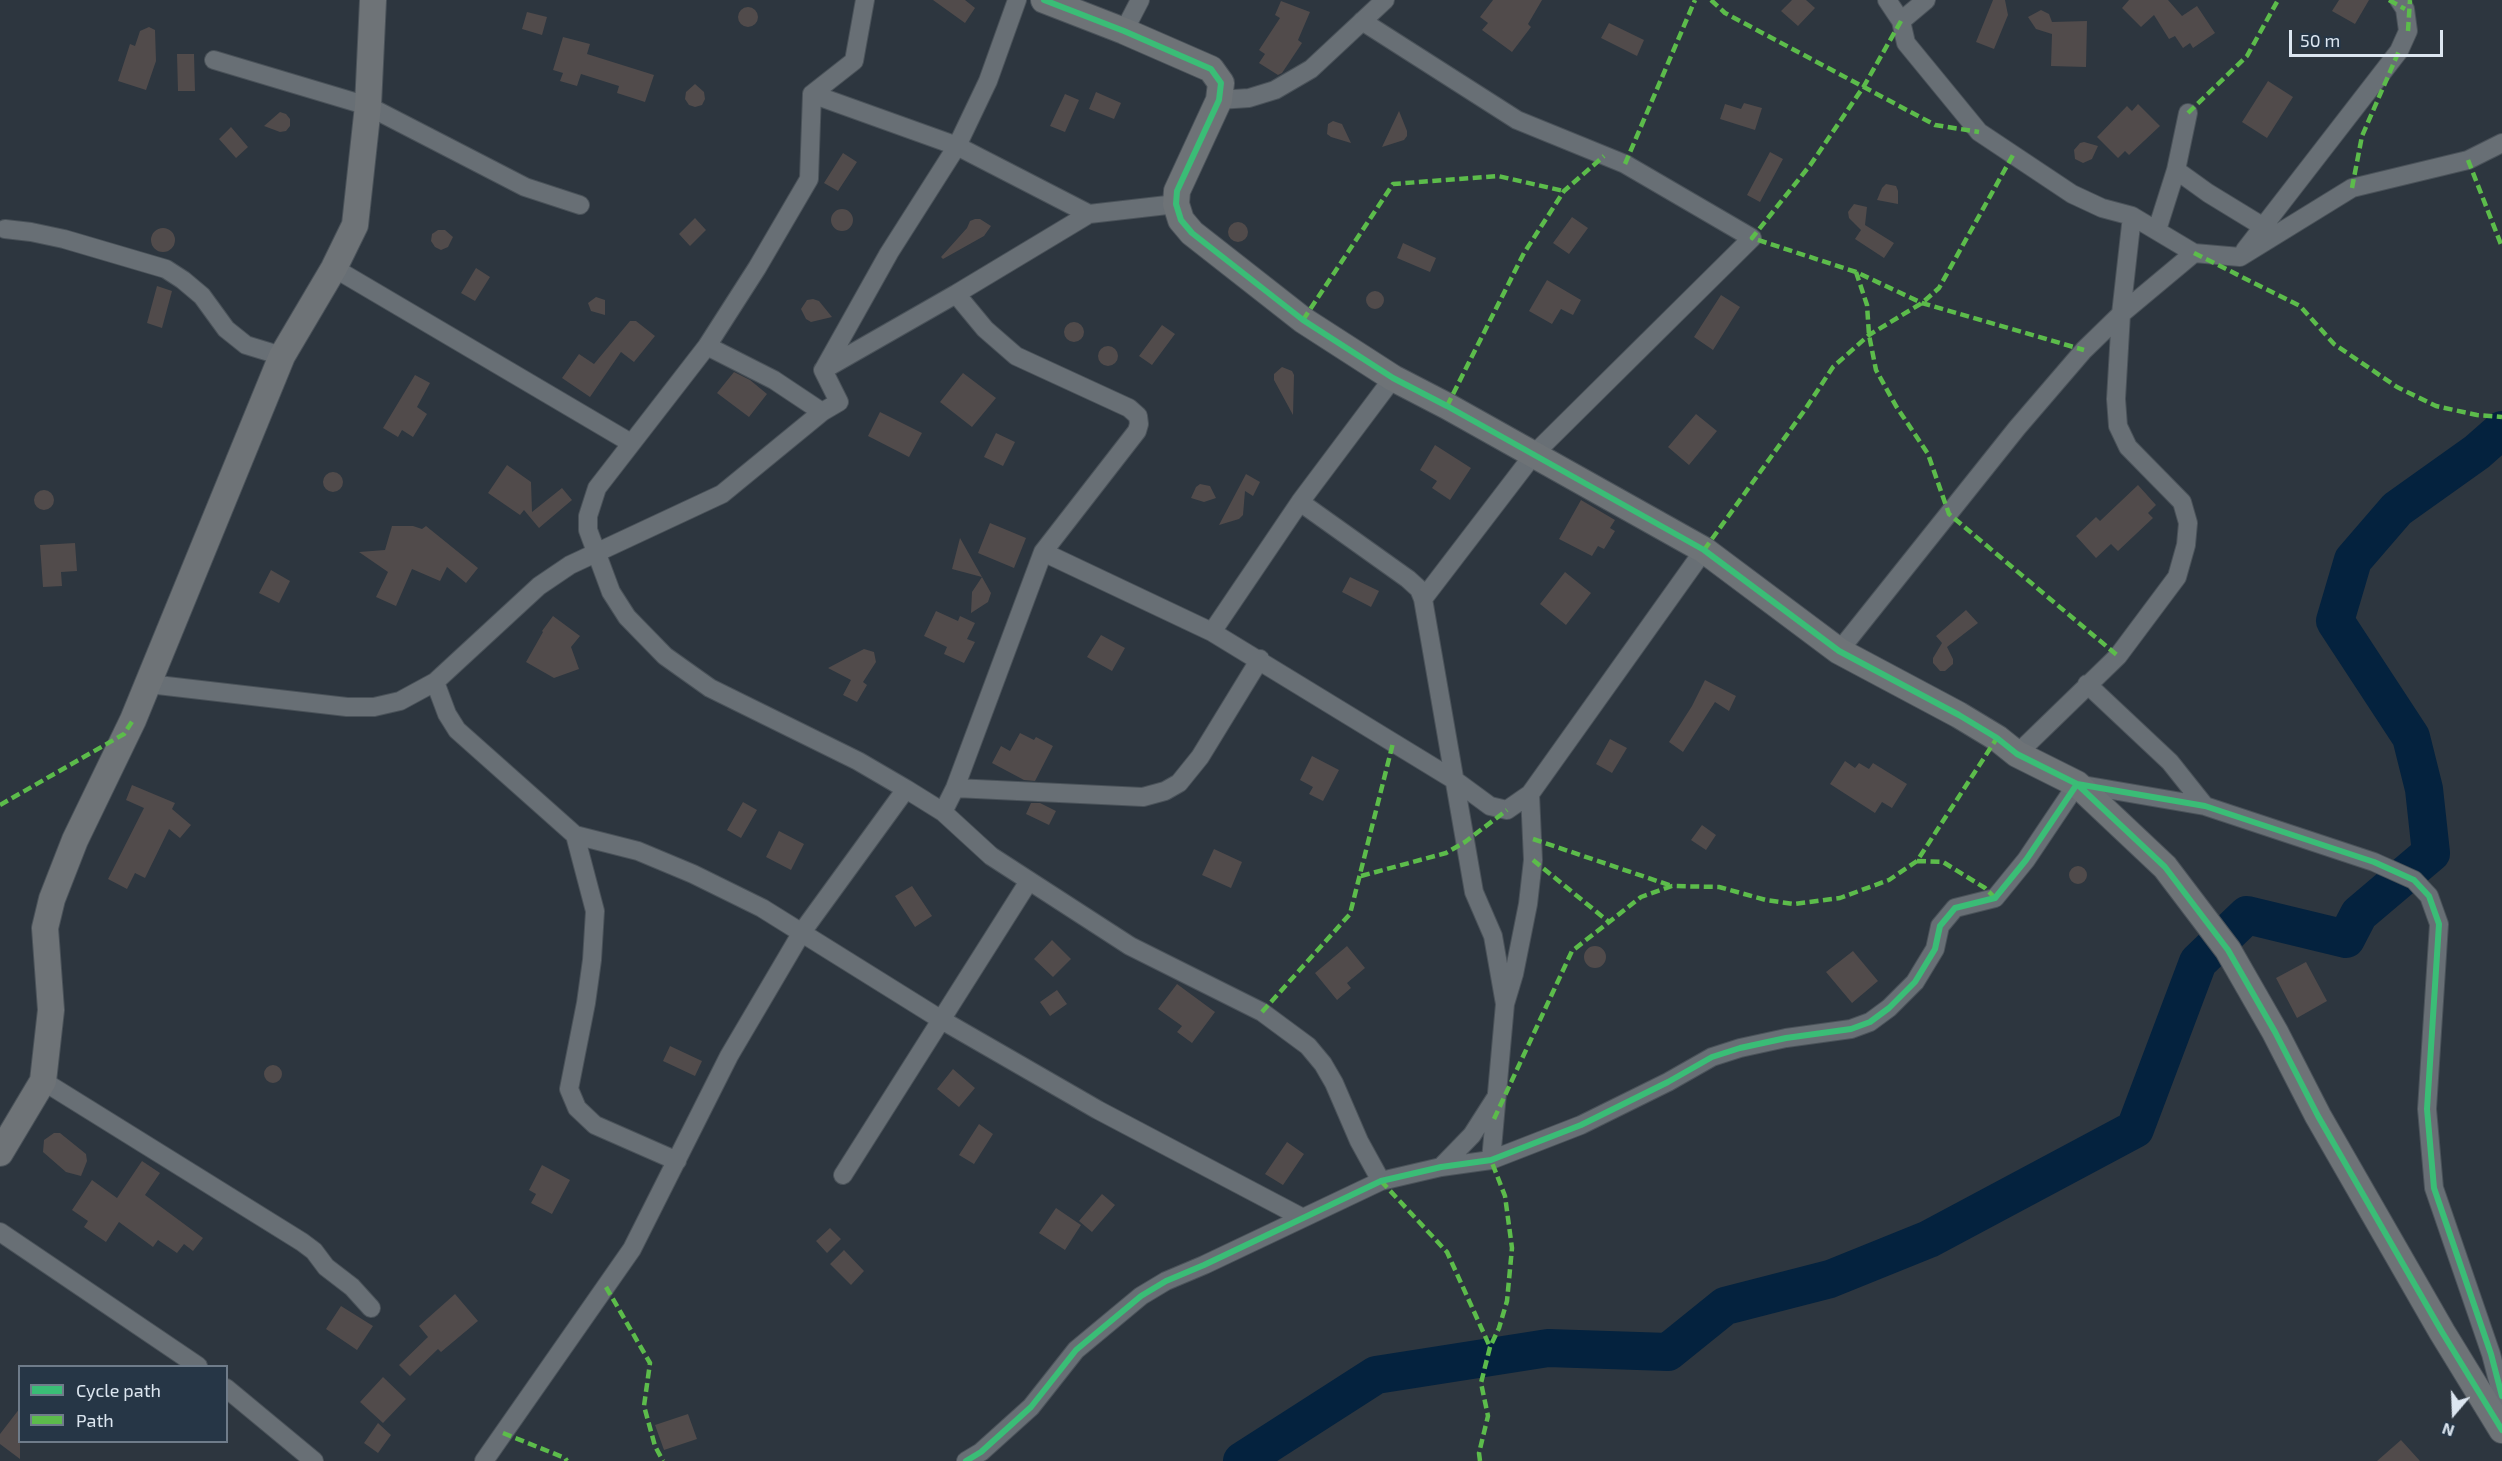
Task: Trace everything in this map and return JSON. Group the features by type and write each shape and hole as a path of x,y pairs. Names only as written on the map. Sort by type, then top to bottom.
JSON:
{"street":[{"path":"0,1153 43,1081 51,1010 45,928 51,899 75,840 149,684 282,356 334,268 355,225 368,106 373,0"},
{"path":"812,94 855,61 865,0"},
{"path":"823,370 889,253 957,146 988,81 1017,0"},
{"path":"1044,0 1124,31 1211,69 1221,82 1219,100 1177,191 1176,204 1181,220 1192,233 1303,320 1393,378 1704,550 1839,651 1959,715 2018,754 2077,784 2165,867 2228,950 2330,1136 2442,1332 2502,1430"},
{"path":"1124,31 1140,0"},
{"path":"1219,100 1249,98 1275,90 1311,69 1385,0"},
{"path":"1887,0 1901,21 1906,43 1979,132 2072,194 2102,208 2132,216 2194,253 2240,257 2352,188 2468,160 2502,143"},
{"path":"1901,21 1926,0"},
{"path":"2240,257 2399,51 2408,31 2405,9 2399,0"},
{"path":"1362,21 1516,120 1625,164 1752,238 1534,454 1423,599"},
{"path":"214,60 368,106 525,187 580,205"},
{"path":"812,94 957,146 1089,214"},
{"path":"812,94 809,179 758,268 707,346 597,488 588,516 588,530 611,592 627,617 665,656 710,688 858,761 906,789 943,812 991,856 1130,946 1262,1012 1308,1046 1323,1064 1334,1083 1359,1141 1381,1181"},
{"path":"2157,230 2176,170 2188,113"},
{"path":"2176,170 2208,193 2262,226"},
{"path":"823,370 1089,214 1176,204"},
{"path":"2018,754 2118,656 2177,578 2186,545 2188,523 2182,502 2128,447 2118,426 2116,399 2121,314 2132,216"},
{"path":"5,229 64,239 166,269 202,296 226,329 246,345 282,356"},
{"path":"1839,651 2017,428 2084,350 2121,314 2194,253"},
{"path":"334,268 631,443"},
{"path":"943,812 955,788 1043,552 1137,431 1138,416 1129,408 1016,356 985,329 956,294"},
{"path":"707,346 774,380 822,412"},
{"path":"149,684 346,707 374,707 400,701 435,682 539,586 570,565 667,522 722,494 822,412 839,402 823,370"},
{"path":"1212,632 1300,502 1393,378"},
{"path":"1300,502 1408,579 1419,590 1423,599 1474,892 1493,936 1505,1004"},
{"path":"1043,552 1212,632 1260,659 1456,781 1490,806 1507,810 1530,794 1704,550"},
{"path":"955,788 1143,797 1165,791 1179,783 1200,757 1260,659"},
{"path":"435,682 447,714 457,730 575,835 638,851 682,869 762,908 940,1019 1098,1110 1304,1218"},
{"path":"2087,684 2170,762 2205,806"},
{"path":"2077,784 2205,806 2374,862 2415,880 2429,896 2439,924 2427,1109 2434,1188 2491,1354 2502,1396"},
{"path":"966,1461 981,1452 1031,1407 1076,1350 1141,1296 1166,1281 1381,1181 1441,1167 1491,1160 1581,1125 1668,1082 1712,1057 1740,1048 1786,1038 1851,1029 1870,1022 1889,1008 1915,982 1935,949 1940,926 1955,908 1995,898 2026,860 2077,784"},
{"path":"484,1461 632,1249 729,1056 802,932 906,789"},
{"path":"1491,1160 1505,1004 1515,974 1528,904 1533,860 1530,794"},
{"path":"575,835 595,911 587,993 569,1089 578,1108 595,1125 677,1161"},
{"path":"843,1175 1029,880"},
{"path":"43,1081 302,1242 314,1251 326,1267 352,1287 371,1308"},
{"path":"1441,1167 1472,1135 1496,1098"},
{"path":"0,1232 197,1365"},
{"path":"228,1390 314,1461"}],"building":[{"path":"933,0 965,0 975,8 965,23"},
{"path":"1493,0 1542,0 1528,24 1531,27 1512,52 1482,30 1488,23 1480,17"},
{"path":"1792,0 1806,0 1815,8 1798,26 1781,11"},
{"path":"1993,0 2005,0 2008,15 1994,49 1976,42"},
{"path":"2129,0 2168,0 2182,16 2197,6 2215,33 2193,48 2190,43 2183,48 2175,36 2169,39 2154,15 2141,27 2122,8"},
{"path":"2339,0 2369,0 2355,24 2332,11"},
{"path":"1281,1 1310,12 1298,40 1302,43 1282,73 1278,75 1259,63 1265,54 1259,50 1280,18 1275,15"},
{"path":"748,7 755,10 758,17 755,24 748,27 741,24 738,17 741,10"},
{"path":"2041,10 2049,14 2052,22 2087,21 2086,67 2051,66 2052,34 2036,29 2028,17"},
{"path":"527,12 547,17 542,35 522,29"},
{"path":"1609,23 1644,40 1637,56 1601,38"},
{"path":"149,27 155,30 156,61 146,90 118,81 130,44 135,46 140,31"},
{"path":"563,37 590,44 587,54 654,75 645,102 617,93 619,86 581,74 577,86 560,81 563,73 553,70"},
{"path":"177,54 194,54 195,91 178,91"},
{"path":"2268,81 2293,97 2267,138 2242,122"},
{"path":"695,84 704,92 705,99 702,105 695,107 689,105 685,99 686,92"},
{"path":"1096,92 1121,103 1114,119 1089,109"},
{"path":"1065,94 1079,100 1065,132 1050,126"},
{"path":"1744,103 1762,108 1755,130 1720,119 1725,104 1741,109"},
{"path":"2138,104 2160,126 2129,155 2125,151 2118,158 2097,137 2127,106 2132,111"},
{"path":"1399,111 1407,136 1404,140 1382,147"},
{"path":"280,112 286,114 290,119 290,126 286,131 280,132 264,126"},
{"path":"1333,121 1342,124 1351,143 1327,134 1328,124"},
{"path":"231,127 248,147 236,158 219,139"},
{"path":"2084,142 2098,146 2092,159 2083,163 2075,159 2074,150"},
{"path":"1770,152 1783,159 1760,202 1747,195"},
{"path":"843,153 857,162 838,191 824,183"},
{"path":"1886,184 1896,186 1898,204 1877,200"},
{"path":"1854,204 1867,207 1865,225 1894,243 1884,258 1855,239 1861,230 1849,218 1848,212"},
{"path":"842,209 850,212 853,220 850,228 842,231 834,228 831,220 834,212"},
{"path":"1572,217 1588,228 1569,254 1553,243"},
{"path":"695,218 706,230 690,246 679,234"},
{"path":"980,219 991,226 984,236 943,259 941,257 967,228 970,221"},
{"path":"1238,222 1245,225 1248,232 1245,239 1238,242 1231,239 1228,232 1231,225"},
{"path":"163,228 168,229 174,235 174,245 168,251 163,252 158,251 152,245 151,240 152,235 158,229"},
{"path":"438,230 445,230 453,237 448,247 441,250 431,241 432,234"},
{"path":"1403,243 1436,258 1430,272 1397,258"},
{"path":"476,268 490,277 475,301 461,293"},
{"path":"1547,280 1581,300 1573,315 1561,309 1552,324 1529,311"},
{"path":"157,286 172,291 162,328 147,323"},
{"path":"1375,291 1381,294 1384,300 1381,306 1375,309 1369,306 1366,300 1369,294"},
{"path":"1721,295 1740,307 1713,350 1694,337"},
{"path":"596,297 605,300 605,315 591,311 588,303"},
{"path":"807,300 819,301 832,317 811,322 806,319 801,309"},
{"path":"630,321 636,321 655,336 634,362 621,352 590,397 562,378 579,354 594,364"},
{"path":"1074,322 1081,325 1084,332 1081,339 1074,342 1067,339 1064,332 1067,325"},
{"path":"1162,325 1175,334 1152,365 1139,356"},
{"path":"1108,346 1115,349 1118,356 1115,363 1108,366 1101,363 1098,356 1101,349"},
{"path":"1282,367 1292,371 1294,375 1293,415 1274,380 1274,374"},
{"path":"734,372 750,380 767,394 749,417 717,393"},
{"path":"963,373 996,398 972,427 940,402"},
{"path":"415,375 430,383 417,407 427,414 413,437 402,430 398,437 383,428"},
{"path":"880,412 922,433 909,457 868,436"},
{"path":"1696,414 1717,431 1689,465 1668,447"},
{"path":"996,433 1015,442 1003,466 984,457"},
{"path":"1435,445 1471,468 1450,500 1432,488 1437,481 1420,470"},
{"path":"507,465 531,482 532,512 562,488 572,500 539,528 524,510 520,515 488,493"},
{"path":"329,472 337,472 343,478 343,486 337,492 329,492 323,486 323,478"},
{"path":"1246,474 1260,482 1253,496 1245,491 1243,515 1239,519 1219,525"},
{"path":"1200,484 1210,486 1216,498 1204,502 1191,498"},
{"path":"2138,485 2156,505 2148,513 2153,518 2118,551 2111,544 2096,558 2076,536 2096,517 2100,521"},
{"path":"44,490 51,493 54,500 51,507 44,510 37,507 34,500 37,493"},
{"path":"1581,500 1615,520 1610,528 1615,531 1604,549 1598,546 1592,556 1559,539"},
{"path":"990,523 1026,538 1014,568 978,553"},
{"path":"392,526 413,526 422,529 426,526 478,568 466,583 447,567 440,581 412,569 396,606 376,597 388,572 359,552 385,550"},
{"path":"960,538 982,577 952,569"},
{"path":"75,543 77,571 61,572 62,586 43,587 40,545"},
{"path":"271,570 290,581 279,603 259,593"},
{"path":"1565,572 1591,593 1566,625 1540,604"},
{"path":"982,577 991,593 988,602 971,613 972,592"},
{"path":"1350,577 1379,591 1371,607 1342,592"},
{"path":"1966,610 1978,623 1947,647 1953,664 1945,671 1940,671 1933,663 1933,658 1942,643 1936,636"},
{"path":"936,611 958,621 960,616 975,623 967,639 975,642 964,663 944,654 947,647 924,636"},
{"path":"553,616 580,636 571,647 579,669 554,678 526,662 542,631"},
{"path":"1101,635 1125,648 1112,671 1087,657"},
{"path":"864,649 874,652 876,662 863,682 867,685 857,702 843,695 851,680 828,668"},
{"path":"1705,680 1736,696 1729,711 1715,702 1683,752 1669,742 1692,706"},
{"path":"1020,733 1034,740 1036,737 1053,746 1035,781 1024,780 992,763 1001,746 1010,751"},
{"path":"1610,739 1627,748 1612,773 1596,764"},
{"path":"1312,756 1339,770 1323,801 1309,794 1313,787 1300,780"},
{"path":"1845,761 1855,768 1859,763 1869,769 1873,763 1907,784 1892,808 1882,802 1875,813 1830,784"},
{"path":"132,785 175,803 172,809 191,825 180,838 169,829 145,878 135,873 127,889 108,879 144,808 126,800"},
{"path":"743,802 757,810 741,838 727,830"},
{"path":"1031,803 1040,803 1056,811 1049,825 1026,814"},
{"path":"1702,825 1716,835 1706,850 1691,840"},
{"path":"779,831 804,844 791,870 766,857"},
{"path":"1214,849 1242,862 1231,888 1202,875"},
{"path":"2078,866 2084,869 2087,875 2084,881 2078,884 2072,881 2069,875 2072,869"},
{"path":"912,886 932,916 915,927 895,896"},
{"path":"1052,940 1071,959 1053,977 1034,959"},
{"path":"1347,946 1365,968 1347,983 1351,988 1337,1000 1315,973"},
{"path":"1595,946 1603,949 1606,957 1603,965 1595,968 1587,965 1584,957 1587,949"},
{"path":"1853,951 1878,981 1852,1003 1826,972"},
{"path":"2306,962 2327,1001 2297,1018 2276,978"},
{"path":"1177,984 1215,1012 1192,1043 1177,1032 1182,1026 1158,1009"},
{"path":"1057,990 1067,1004 1050,1016 1040,1002"},
{"path":"670,1046 702,1061 695,1076 663,1061"},
{"path":"269,1065 277,1065 282,1070 280,1081 269,1083 264,1078 264,1070"},
{"path":"953,1069 975,1088 959,1107 937,1089"},
{"path":"979,1124 993,1134 974,1164 959,1155"},
{"path":"54,1133 60,1133 86,1154 87,1161 81,1176 66,1172 43,1152 44,1140"},
{"path":"1287,1142 1304,1154 1283,1185 1265,1174"},
{"path":"142,1161 160,1173 145,1195 203,1238 193,1251 184,1244 177,1253 158,1240 153,1247 119,1222 106,1242 84,1227 88,1221 72,1210 92,1180 117,1198"},
{"path":"542,1165 570,1180 552,1214 531,1203 536,1194 529,1190"},
{"path":"1102,1194 1115,1205 1092,1232 1079,1221"},
{"path":"1056,1208 1081,1225 1065,1250 1039,1233"},
{"path":"830,1228 841,1239 827,1253 816,1241"},
{"path":"844,1250 864,1271 851,1285 830,1264"},
{"path":"455,1294 478,1321 441,1352 438,1349 410,1376 399,1365 428,1337 419,1326"},
{"path":"341,1306 373,1326 357,1350 326,1329"},
{"path":"383,1377 406,1399 383,1423 360,1402"},
{"path":"18,1411 20,1459 0,1444 0,1434"},
{"path":"688,1414 697,1439 664,1450 655,1425"},
{"path":"378,1423 391,1435 378,1453 364,1443"},
{"path":"2401,1440 2420,1461 2377,1461"}],"waterway":[{"path":"1242,1461 1376,1375 1548,1348 1668,1352 1725,1306 1830,1279 1929,1239 2135,1129 2198,962 2247,915 2346,939 2359,914 2431,853 2424,789 2411,737 2335,621 2353,560 2397,509 2477,452 2502,430"}],"marked path":[{"path":"1625,164 1695,0"},
{"path":"1711,0 1725,13 1935,125 1979,132"},
{"path":"2188,113 2247,56 2278,0"},
{"path":"2389,0 2405,9"},
{"path":"2408,31 2410,0"},
{"path":"1901,21 1864,86 1811,164 1752,238 1856,272 1922,303 2084,350"},
{"path":"2352,188 2362,136 2399,51"},
{"path":"1704,550 1833,367 1869,335 1922,303 1939,288 2013,155"},
{"path":"1447,406 1524,253 1564,191 1604,156"},
{"path":"2468,160 2502,247"},
{"path":"1303,320 1393,184 1498,176 1564,191"},
{"path":"2194,253 2300,306 2334,344 2397,387 2436,406 2477,415 2502,417"},
{"path":"1856,272 1867,305 1869,335 1876,370 1896,406 1928,454 1949,514 2118,656"},
{"path":"0,805 124,734 133,720"},
{"path":"1494,1119 1572,951 1641,897 1672,886 1719,887 1766,900 1794,904 1840,898 1889,880 1917,861 1997,738"},
{"path":"1262,1012 1350,914 1393,743"},
{"path":"1361,876 1446,853 1465,842 1507,810"},
{"path":"1533,839 1672,886"},
{"path":"1533,860 1609,922"},
{"path":"1917,861 1943,862 1985,888 1995,898"},
{"path":"1480,1461 1479,1453 1488,1416 1481,1383 1490,1347 1499,1328 1507,1301 1512,1248 1505,1196 1491,1160"},
{"path":"1381,1181 1447,1252 1490,1347"},
{"path":"606,1287 650,1363 644,1406 655,1446 663,1461"},
{"path":"503,1433 565,1458 567,1461"}],"cycle path":[{"path":"1044,0 1124,31 1211,69 1221,83 1219,100 1177,191 1176,204 1181,220 1192,233 1303,320 1393,378 1704,550 1839,651 1959,715 1997,738 2017,754 2077,784 2165,867 2228,950 2275,1032 2318,1116 2442,1332 2502,1430"},
{"path":"966,1461 981,1452 1031,1407 1076,1350 1141,1296 1166,1281 1381,1181 1441,1167 1491,1160 1581,1125 1668,1082 1712,1057 1740,1048 1786,1038 1851,1029 1870,1022 1889,1008 1915,982 1935,949 1940,926 1955,908 1995,898 2026,860 2077,784 2205,806 2374,862 2414,880 2429,896 2439,924 2427,1109 2434,1188 2491,1354 2502,1396"}]}
